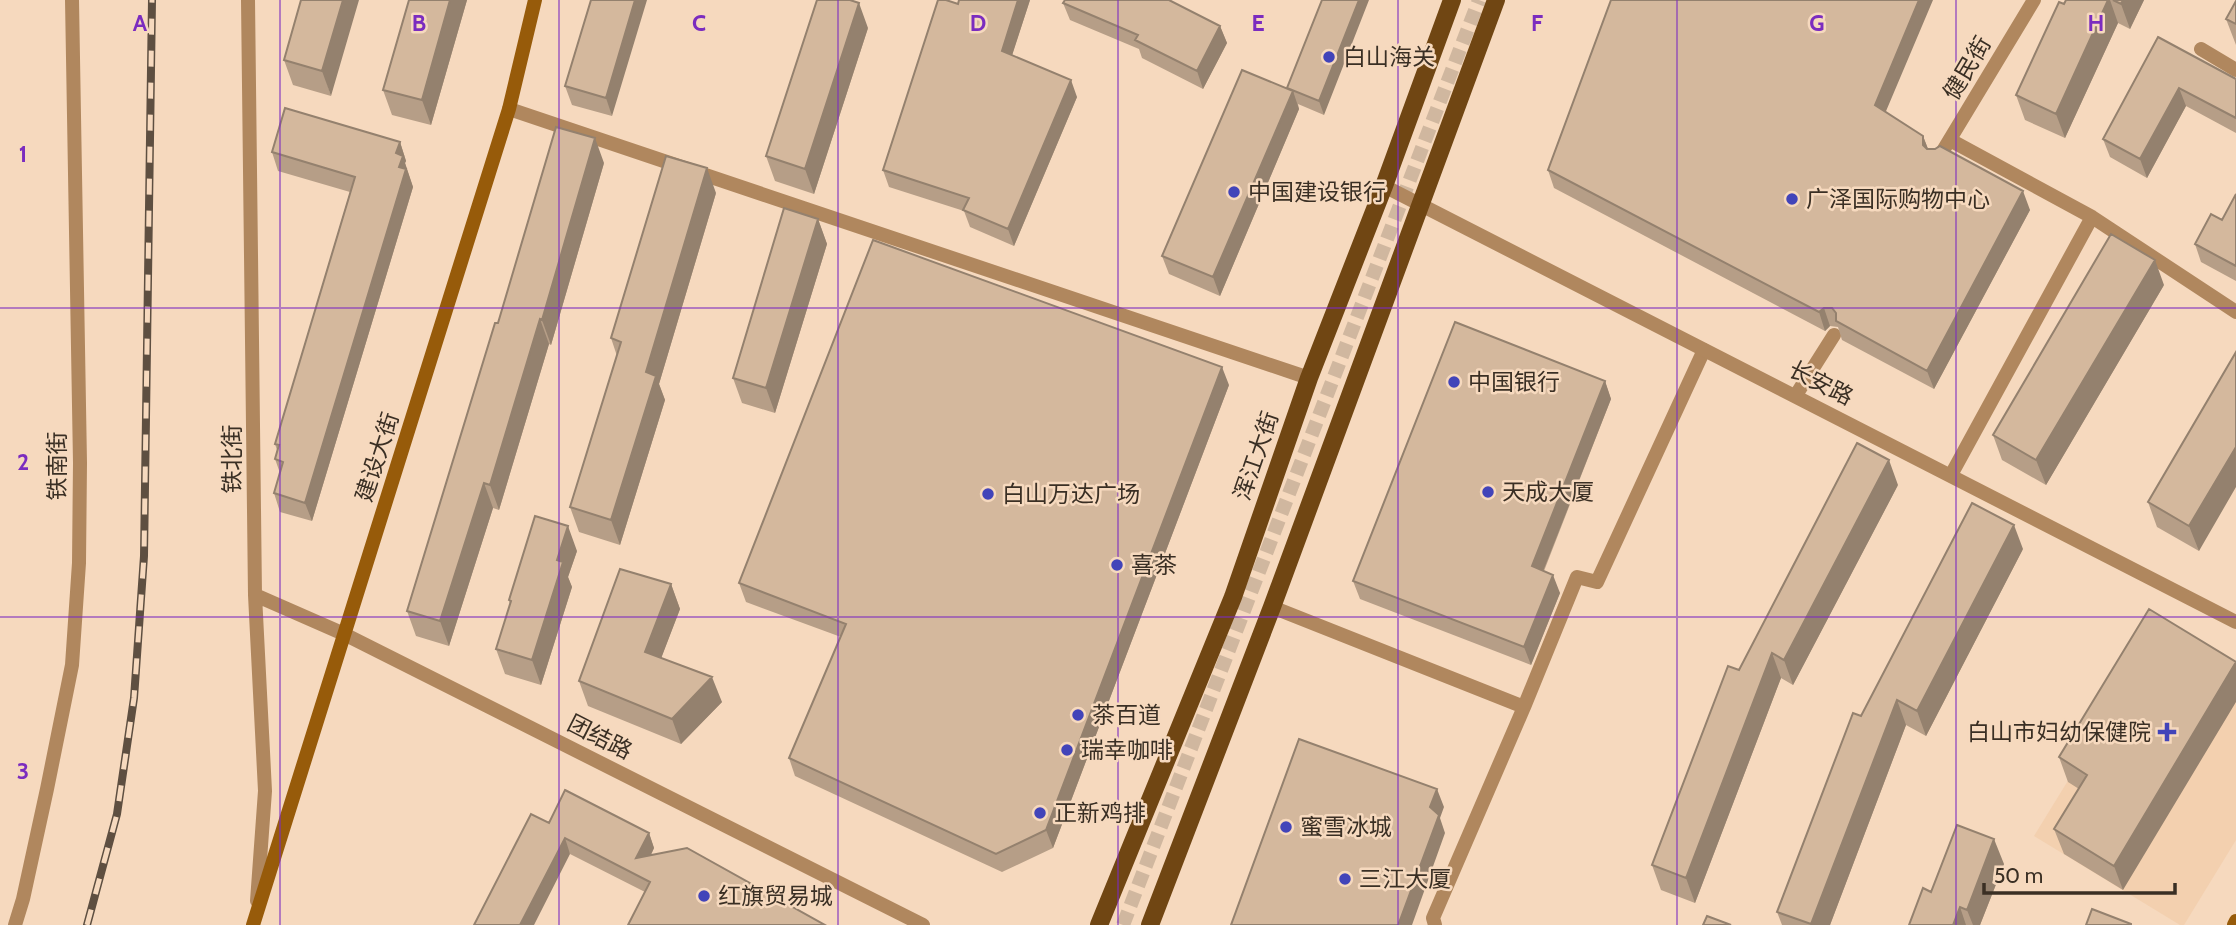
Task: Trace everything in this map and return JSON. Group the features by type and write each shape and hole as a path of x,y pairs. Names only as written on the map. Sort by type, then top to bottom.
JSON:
{"main road":[{"name":"建设大街","path":"255,921 509,109 535,0"},
{"name":"浑江大街","path":"1099,925 1233,597 1309,378 1384,186 1451,0"},
{"path":"1150,925 1272,607 1496,0"}],"street":[{"name":"铁南街","path":"15,925 23,899 72,665 79,563 80,463 72,0"},
{"name":"铁北街","path":"248,0 255,595 265,791 255,921"},
{"name":"健民街","path":"1938,159 2034,0"},
{"path":"2201,49 2236,69"},
{"path":"509,109 1309,378"},
{"path":"1950,140 2092,217 2236,312"},
{"name":"长安路","path":"1384,186 2236,622"},
{"path":"1951,475 2092,217"},
{"path":"1796,395 1834,335"},
{"path":"1435,925 1433,918 1577,578 1597,582 1704,350"},
{"name":"团结路","path":"255,595 344,634 923,925"},
{"path":"1272,607 1524,707"}],"shaded area":[{"name":"白山市妇幼保健院","path":"2158,634 2236,681 2236,840 2184,925 2034,836"}],"building":[{"path":"301,0 343,0 322,71 284,60"},
{"path":"409,0 450,0 422,100 383,90"},
{"path":"591,0 635,0 606,98 565,86"},
{"path":"817,0 850,0 859,3 805,169 766,156"},
{"path":"938,0 958,4 959,0 1018,0 1002,51 1071,80 1008,229 963,210 969,198 883,170"},
{"path":"1065,0 1169,0 1220,26 1197,71 1135,40 1138,35 1063,3"},
{"name":"白山海关","path":"1322,0 1359,0 1319,101 1287,88"},
{"name":"广泽国际购物中心","path":"1611,0 1919,0 1875,105 1923,136 1923,145 1927,149 1940,146 2023,191 1927,371 1836,321 1836,313 1832,308 1824,308 1819,312 1548,170"},
{"path":"2066,0 2108,0 2056,114 2016,95 2059,2 2064,4"},
{"path":"2236,1 2236,24 2226,19"},
{"path":"2158,37 2236,79 2236,118 2179,88 2140,159 2103,139"},
{"name":"中国建设银行","path":"1242,70 1293,91 1213,277 1162,256"},
{"path":"285,108 400,142 396,153 403,156 399,167 406,169 305,503 274,493 283,462 275,459 279,445 275,444 355,177 272,152"},
{"path":"556,127 595,138 490,485 484,483 440,621 407,611 495,323 498,323"},
{"path":"666,156 707,168 646,372 656,376 611,520 570,507 621,342 611,338"},
{"path":"2236,194 2236,266 2195,244 2211,214 2222,220"},
{"path":"784,208 818,219 766,388 733,378"},
{"path":"2111,234 2155,260 2036,460 1993,435"},
{"name":"白山万达广场","path":"873,240 1222,367 1046,830 996,854 789,758 846,624 739,583"},
{"name":"天成大厦","path":"1455,322 1605,381 1532,566 1553,575 1524,647 1353,581"},
{"path":"2236,352 2236,447 2189,526 2148,502"},
{"path":"1857,443 1889,460 1784,660 1772,653 1686,878 1652,865 1728,666 1739,670"},
{"path":"1972,503 2014,525 1917,711 1897,700 1811,924 1777,912 1853,713 1861,716"},
{"path":"535,516 568,526 557,560 563,562 532,660 496,649"},
{"path":"620,569 671,584 645,652 712,677 672,719 579,681"},
{"path":"2149,609 2236,662 2114,866 2054,829 2087,775 2059,757"},
{"name":"三江大厦","path":"1299,739 1437,789 1430,807 1439,815 1399,923 1405,925 1231,925"},
{"path":"565,790 649,833 636,858 687,848 825,925 628,925 650,882 565,838 520,925 474,925 531,814 549,823"},
{"path":"1957,825 1994,839 1967,910 1960,907 1953,925 1909,925 1923,888 1931,892"},
{"path":"2092,909 2131,924 2131,925 2086,925"},
{"path":"1707,916 1731,925 1703,925"}],"tunnel":[{"path":"1123,925 1479,0"}],"railway":[{"path":"87,925 117,814 134,698 144,556 152,0"}],"place":[{"name":"白山海关","path":"1329,57"},
{"name":"中国建设银行","path":"1234,192"},
{"name":"广泽国际购物中心","path":"1792,199"},
{"name":"中国银行","path":"1454,382"},
{"name":"天成大厦","path":"1488,492"},
{"name":"白山万达广场","path":"988,494"},
{"name":"喜茶","path":"1117,565"},
{"name":"茶百道","path":"1078,715"},
{"name":"白山市妇幼保健院","path":"2167,732"},
{"name":"瑞幸咖啡","path":"1067,750"},
{"name":"正新鸡排","path":"1040,813"},
{"name":"蜜雪冰城","path":"1286,827"},
{"name":"三江大厦","path":"1345,879"},
{"name":"红旗贸易城","path":"704,896"}]}
